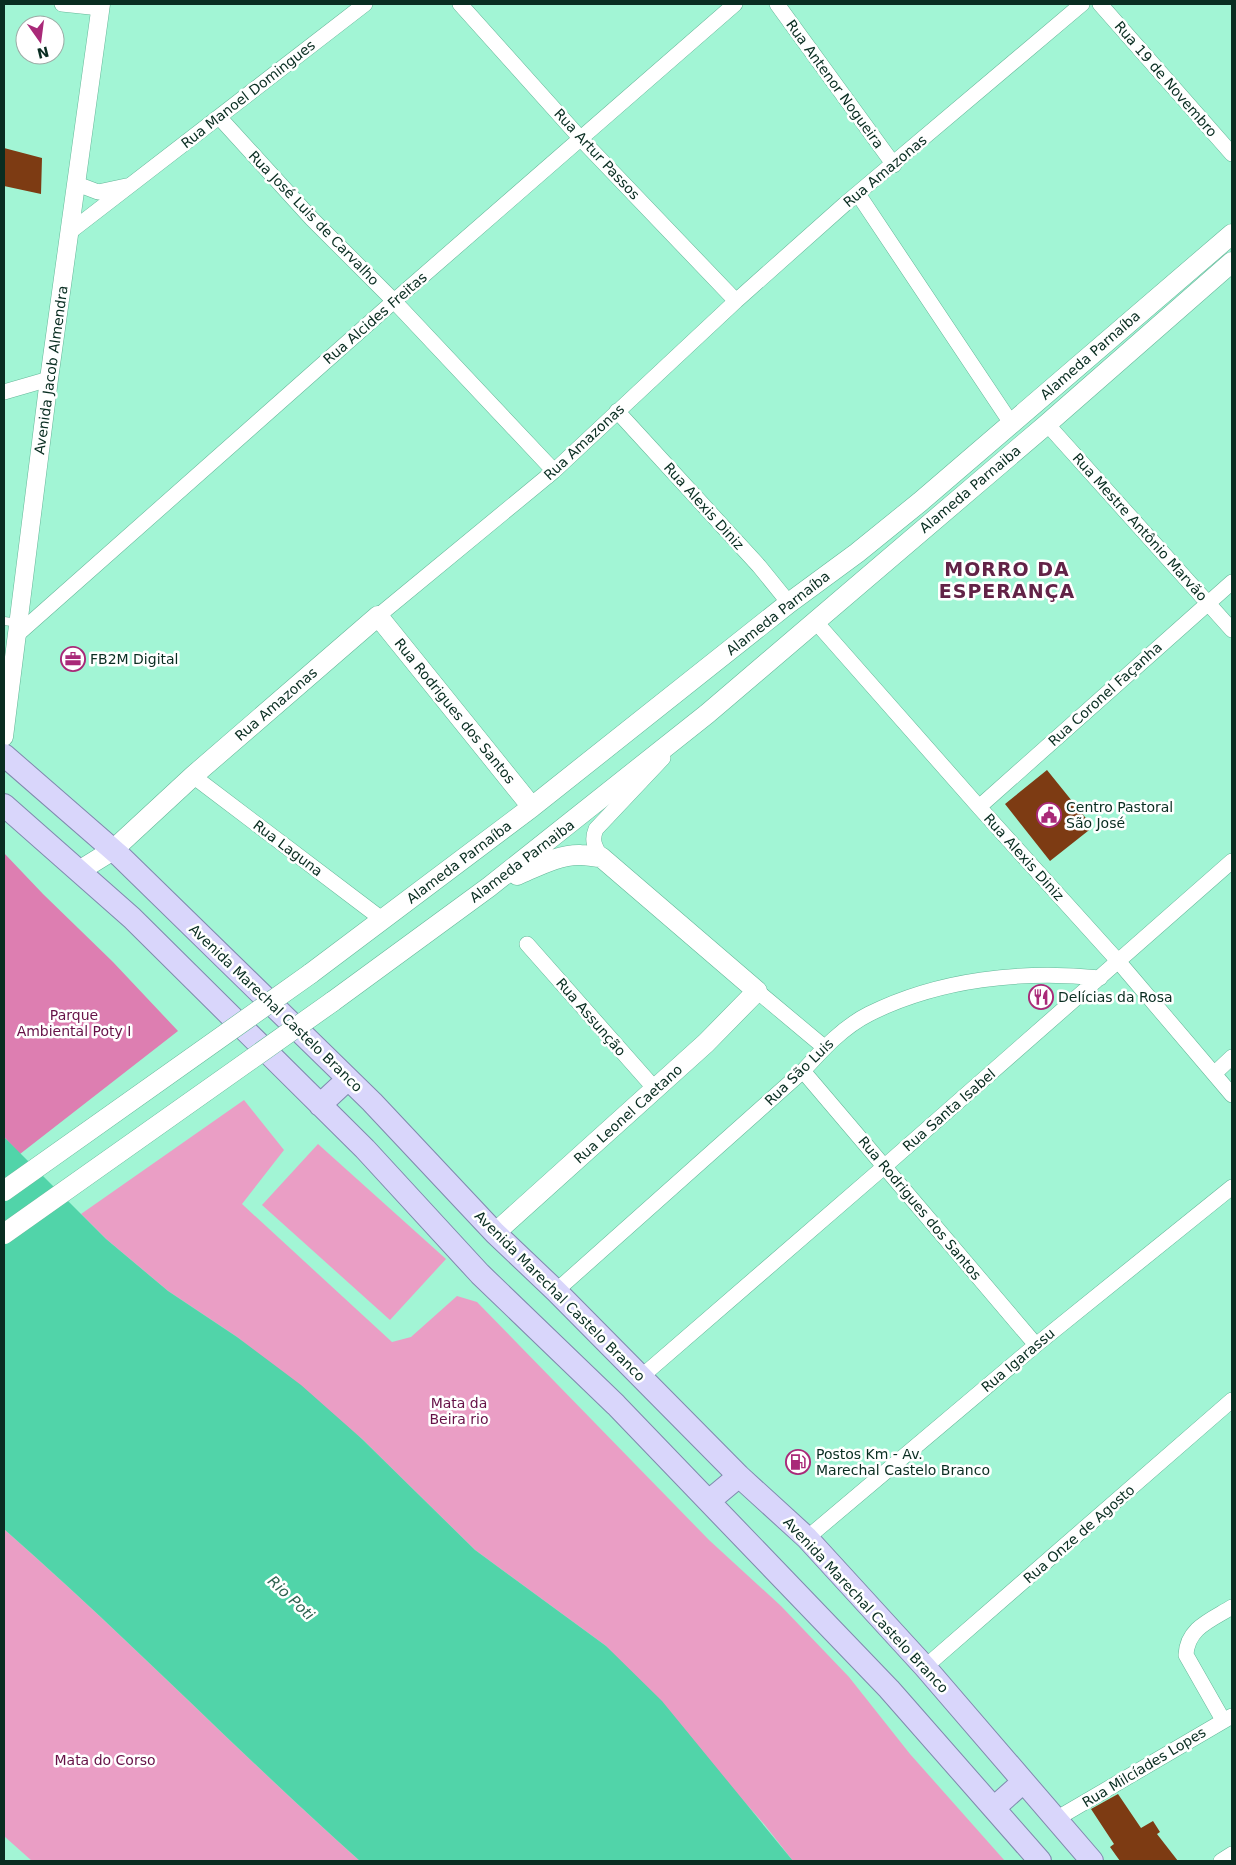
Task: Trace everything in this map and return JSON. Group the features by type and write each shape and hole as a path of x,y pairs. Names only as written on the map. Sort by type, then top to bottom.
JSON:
{"main road":[{"name":"Alameda Parnaíba","path":"4,1191 383,920 532,806 789,603 857,553 1232,234"},
{"name":"Alameda Parnaiba","path":"4,1234 332,1002 490,887 707,714 1047,424 1232,262"},
{"name":"Rua Amazonas","path":"79,871 113,850 193,776 378,616"},
{"name":"Rua Rodrigues dos Santos","path":"378,616 532,806"},
{"name":"Avenida Marechal Castelo Branco","path":"4,755 113,850 348,1079 495,1233 556,1291 739,1476 807,1538 925,1667 1092,1861"},
{"path":"4,805 132,918 365,1149 480,1274 616,1405 889,1689 1040,1861"},
{"path":"490,887 548,862 566,857 579,854 600,858 757,991"},
{"name":"Rua Leonel Caetano","path":"495,1233 656,1090 737,1013 757,991"},
{"path":"320,1105 348,1079"},
{"path":"709,1501 739,1476"},
{"path":"994,1808 1023,1782"}],"street":[{"path":"62,4 101,6"},
{"name":"Rua Manoel Domingues","path":"71,231 365,4"},
{"name":"Rua Artur Passos","path":"460,4 581,139 736,301"},
{"name":"Rua Alcides Freitas","path":"13,626 394,301 735,4"},
{"name":"Rua Antenor Nogueira","path":"776,4 894,164"},
{"name":"Rua Amazonas","path":"378,616 554,471 736,301 858,194 1082,4"},
{"name":"Rua 19 de Novembro","path":"1100,4 1232,154"},
{"name":"Avenida Jacob Almendra","path":"4,738 13,626 71,231 101,6"},
{"name":"Rua José Luis de Carvalho","path":"219,116 312,220 394,301 554,471"},
{"name":"Rua Manoel Domingues","path":"77,184 98,192 114,190 132,184"},
{"path":"858,194 1011,422"},
{"path":"4,392 49,379"},
{"name":"Rua Alexis Diniz","path":"617,411 759,566 789,603"},
{"name":"Rua Mestre Antônio Marvão","path":"1047,424 1232,630"},
{"name":"Rua Coronel Façanha","path":"979,807 1232,582"},
{"name":"Rua Alexis Diniz","path":"815,621 1118,961 1232,1095"},
{"name":"Alameda Parnaiba","path":"600,858 593,845 593,836 596,829 707,714"},
{"name":"Rua Laguna","path":"193,776 383,920"},
{"name":"Rua Santa Isabel","path":"641,1377 886,1166 1232,861"},
{"name":"Rua Assunção","path":"527,944 656,1090"},
{"name":"Rua São Luis","path":"556,1291 804,1071 824,1047 838,1034 868,1014 913,996 961,984 1008,977 1076,975 1100,978"},
{"path":"757,991 824,1047"},
{"path":"1215,1073 1232,1057"},
{"name":"Rua Rodrigues dos Santos","path":"804,1071 1036,1345"},
{"name":"Rua Igarassu","path":"807,1538 1036,1345 1232,1187"},
{"name":"Rua Onze de Agosto","path":"925,1667 1232,1400"},
{"path":"1228,1718 1186,1655 1186,1645 1190,1636 1197,1628 1232,1607"},
{"name":"Rua Milcíades Lopes","path":"1056,1819 1228,1718"},
{"path":"1221,1861 1232,1854"}],"green space":[{"name":"Parque Ambiental Poty I","path":"4,853 113,962 178,1031 20,1154 4,1137"},
{"name":"Mata da Beira rio","path":"244,1100 284,1150 242,1204 392,1342 411,1337 457,1296 477,1302 709,1540 781,1606 849,1677 910,1754 1005,1861 793,1861 764,1824 606,1646 475,1550 362,1439 237,1337 168,1291 106,1239 81,1214"},
{"path":"318,1144 446,1259 390,1320 262,1205"},
{"name":"Mata do Corso","path":"4,1529 360,1861 32,1861 4,1836"}],"water":[{"name":"Rio Poti","path":"4,1137 106,1239 168,1291 237,1337 301,1385 362,1439 475,1550 606,1646 662,1701 793,1861 360,1861 270,1779 94,1611 4,1529"}],"building":[{"path":"4,148 42,158 41,194 4,186"},
{"name":"Centro Pastoral São José","path":"1047,770 1093,827 1050,861 1005,804"},
{"path":"1118,1794 1141,1828 1153,1821 1160,1832 1157,1834 1178,1861 1120,1861 1110,1847 1114,1844 1091,1809"}],"place":[{"name":"FB2M Digital","path":"73,659"},
{"name":"Centro Pastoral São José","path":"1049,815"},
{"name":"Delícias da Rosa","path":"1041,997"},
{"name":"Postos Km - Av. Marechal Castelo Branco","path":"798,1462"}],"district":[{"name":"MORRO DA ESPERANÇA","path":"1007,580"}]}
